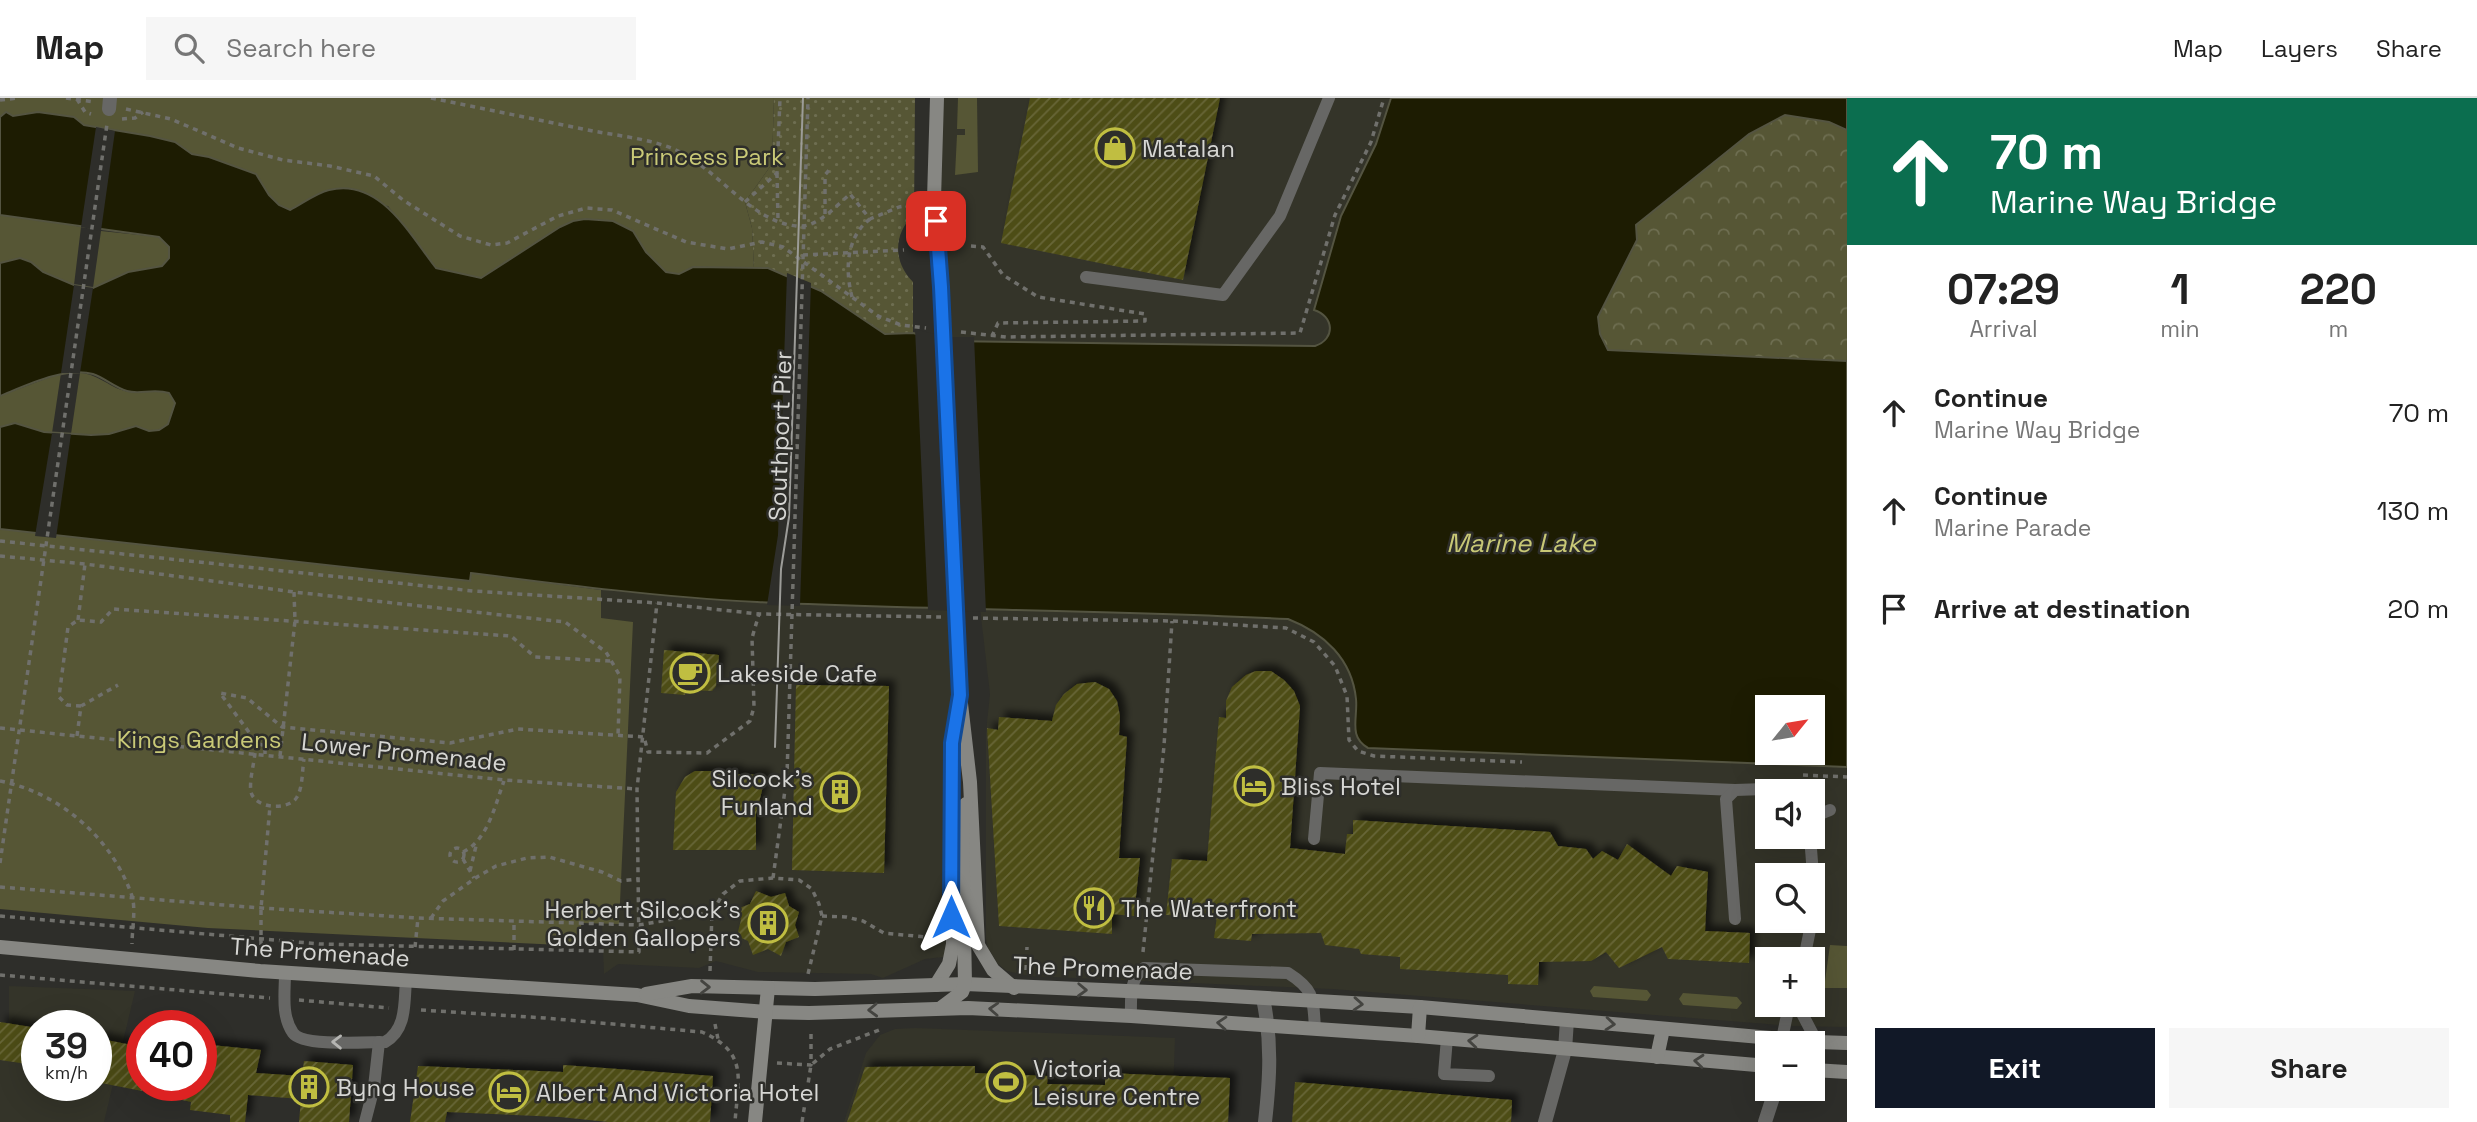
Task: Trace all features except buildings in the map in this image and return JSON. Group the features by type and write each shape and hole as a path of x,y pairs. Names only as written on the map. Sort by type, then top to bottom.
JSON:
{"main road":[{"path":"937,98 934,199 941,287 960,695 970,782 978,945 993,970 1020,983"},
{"path":"960,695 952,743 953,944 949,964 936,985 948,1003 962,992 965,984 962,820 970,782"},
{"name":"The Promenade","path":"0,947 285,973 637,995 689,1006 766,1012 809,1013 948,1003 968,1008 1131,1016 1447,1038 1755,1065"},
{"name":"The Promenade","path":"637,995 692,986 768,988 1020,983 1420,1007 1755,1038"},
{"path":"755,1122 768,988"},
{"path":"1418,1036 1420,1007"},
{"path":"1657,1057 1663,1029"},
{"name":"The Promenade","path":"1825,1042 1847,1043"},
{"path":"1825,1070 1847,1072"}],"street":[{"path":"1263,998 1269,1026 1271,1065 1265,1122"},
{"path":"1545,1122 1565,1050 1567,1020"},
{"path":"1765,1122 1772,1101"}],"lane":[{"path":"1086,277 1223,295 1280,216 1329,98"},
{"path":"1314,839 1320,773 1755,789"},
{"path":"1735,790 1726,799 1735,919"},
{"path":"1825,812 1830,810"},
{"path":"1131,1016 1136,973 1144,968 1288,973 1305,984 1313,1001 1315,1029"},
{"path":"1196,993 1197,971"},
{"path":"285,973 285,999 291,1031 297,1037 312,1041 385,1042 394,1037 400,1028 406,980"},
{"path":"1447,1038 1444,1074 1489,1076"},
{"path":"365,1122 374,1087 379,1042"}],"path":[{"path":"0,100 18,98"},
{"path":"66,98 77,99 135,118 143,112"},
{"path":"431,98 675,150 707,168 746,202 778,221 798,227 819,220 850,194 870,219"},
{"path":"778,221 780,98"},
{"name":"Southport Pier","path":"773,878 787,775 808,98"},
{"path":"953,331 1006,337 1300,333 1335,215 1371,142 1384,98"},
{"path":"77,99 85,112 109,109 143,112 170,119 249,151 283,160 330,166 374,176 403,200 460,236 491,245 506,243 558,216 586,208 612,210 686,242 728,249 762,242 783,247 878,316 901,325 927,328"},
{"path":"0,863 106,129"},
{"path":"825,215 825,175 830,169"},
{"path":"746,202 777,173"},
{"path":"852,297 848,258 855,236 870,219 899,207 916,204"},
{"path":"971,246 983,247 1003,275 1038,297 1145,314 1145,321 998,323 992,336"},
{"path":"803,255 904,250"},
{"path":"0,541 473,591 657,603 760,614 952,617"},
{"path":"0,556 45,558 294,592 565,622 606,652 620,676 618,736"},
{"path":"78,620 86,564"},
{"path":"280,756 295,621 294,592"},
{"path":"0,916 320,944 639,952 637,789 657,603"},
{"path":"118,685 82,706 67,705 59,697 68,627 78,620 101,622 113,609 511,635 535,657 611,661"},
{"path":"644,737 648,752 707,753 750,721 754,707 752,638 760,614"},
{"path":"966,617 1172,621 1286,628 1314,642 1331,660 1342,680 1348,704 1349,740 1358,751 1366,755 1527,763"},
{"path":"1144,968 1143,954 1164,746 1172,621"},
{"path":"265,754 265,746 257,743 220,694 247,698 282,727 450,743 519,729 644,737"},
{"path":"76,736 82,706"},
{"name":"Lower Promenade","path":"0,728 504,780 637,789"},
{"path":"255,753 251,791 255,799 270,806 285,805 295,800 299,794 304,759"},
{"path":"1791,775 1847,777"},
{"path":"470,871 475,846 484,831 504,780"},
{"path":"0,781 44,796 95,832 111,852 133,898 132,960"},
{"path":"260,971 261,908 270,806"},
{"path":"463,852 475,846"},
{"path":"463,852 455,848 450,854 455,862 463,859"},
{"path":"463,852 463,859 474,878"},
{"path":"431,918 443,901 474,878 496,866 527,858 549,857 621,880 639,879"},
{"path":"0,887 418,918 639,925 712,912 723,894 740,881 773,878 799,880 812,889 822,916 863,921 884,933 933,937 938,940"},
{"path":"415,947 418,918"},
{"path":"514,921 514,950"},
{"path":"1020,983 1027,947"},
{"path":"0,975 702,1032 718,1039 732,1051 738,1071 735,1122"},
{"path":"802,1122 811,1065 830,1049 886,1029"}],"shaded area":[{"path":"937,98 1391,98 1376,144 1341,216 1319,291 1320,311 1330,325 1328,337 1315,346 945,341"},
{"path":"601,590 755,602 953,607 960,695 948,943 943,957 925,959 883,978 871,974 758,972 716,961 699,968 618,964 604,974 602,924 619,924 624,789 601,618"},
{"path":"980,608 1166,613 1288,619 1314,631 1325,639 1344,661 1354,687 1354,727 1368,748 1847,767 1847,1027 1791,1026 1333,989 1030,976 1007,971 998,964 986,939 986,732 990,694"},
{"path":"9,986 135,991 131,1010 126,1010 126,1029 112,1088 112,1010 21,1010 21,1101 109,1101 104,1122 0,1122 0,1057 9,1019"},
{"path":"895,1029 1175,1038 1172,1122 844,1122 866,1053 880,1035"}],"green space":[{"name":"Princess Park","path":"0,98 774,98 772,164 745,202 752,228 754,269 693,267 679,274 666,272 646,252 632,231 537,243 481,278 436,268 388,206 317,195 291,210 279,205 269,195 256,174 209,157 192,154 175,142 84,125 74,117 38,112 13,116 6,112 0,117"},
{"path":"774,98 915,98 914,214 902,230 898,248 902,266 913,282 913,333 885,334 821,291 768,268 754,269 752,228 745,202 772,164"},
{"path":"958,98 977,98 978,172 955,175 957,135 965,135 965,129 957,129"},
{"path":"1786,115 1829,122 1847,130 1847,361 1608,350 1600,334 1598,317 1637,241 1635,225 1749,134"},
{"path":"0,215 81,227 74,285 43,272 31,262 20,258 0,263"},
{"path":"101,231 159,237 169,247 169,259 162,266 128,272 93,288"},
{"path":"61,373 52,433 15,425 0,427 0,396"},
{"path":"80,373 129,392 170,393 175,402 168,424 159,430 149,431 136,427 109,434 71,434"},
{"name":"Kings Gardens","path":"0,529 470,581 471,573 601,590 601,618 633,622 619,924 581,923 582,946 208,928 0,909"},
{"path":"1830,945 1847,946 1847,988 1825,988"},
{"path":"1594,986 1647,990 1651,995 1647,1001 1593,997 1590,991"},
{"path":"1683,993 1737,997 1742,1003 1737,1009 1683,1005 1679,999"}],"water":[{"name":"Marine Lake","path":"1391,98 1847,98 1847,130 1829,122 1785,115 1749,134 1636,225 1637,240 1598,317 1600,334 1608,350 1847,361 1847,767 1797,765 1825,765 1825,695 1755,695 1755,763 1368,748 1362,744 1356,733 1356,699 1349,672 1342,660 1324,640 1288,619 721,600 471,573 470,581 0,529 0,427 15,423 44,432 91,435 109,434 136,426 149,431 159,430 168,424 175,403 169,393 127,391 93,374 82,372 46,378 0,396 0,263 20,258 31,262 43,272 74,285 93,288 128,272 162,266 169,258 169,247 159,237 0,215 0,117 6,112 13,116 38,112 74,117 84,125 175,142 192,154 209,157 256,174 269,195 279,205 290,210 329,190 347,188 364,192 392,212 436,268 481,278 573,221 613,221 633,231 646,252 666,272 679,274 693,267 768,268 821,291 885,334 913,333 945,341 1315,346 1327,338 1330,328 1326,317 1314,310 1341,216 1376,144"}],"pier":[{"path":"96,127 115,131 101,231 81,227"},
{"path":"787,273 811,283 800,606 767,605 778,535"},
{"path":"74,285 93,288 80,373 61,373"},
{"path":"915,329 946,337 974,337 986,612 928,610"},
{"path":"52,433 71,434 56,538 35,536"}],"tram line":[{"path":"775,747 781,569 789,517 803,98"}],"place":[{"name":"Matalan","path":"1115,148"},
{"name":"Lakeside Cafe","path":"690,673"},
{"name":"Bliss Hotel","path":"1254,786"},
{"name":"Silcock's Funland","path":"840,792"},
{"name":"The Waterfront","path":"1094,908"},
{"name":"Herbert Silcock's Golden Gallopers","path":"768,923"},
{"name":"Victoria Leisure Centre","path":"1006,1082"},
{"name":"Byng House","path":"309,1087"},
{"name":"Albert And Victoria Hotel","path":"509,1092"}],"route":[{"path":"936,221 960,695 952,743 951,917"}]}
